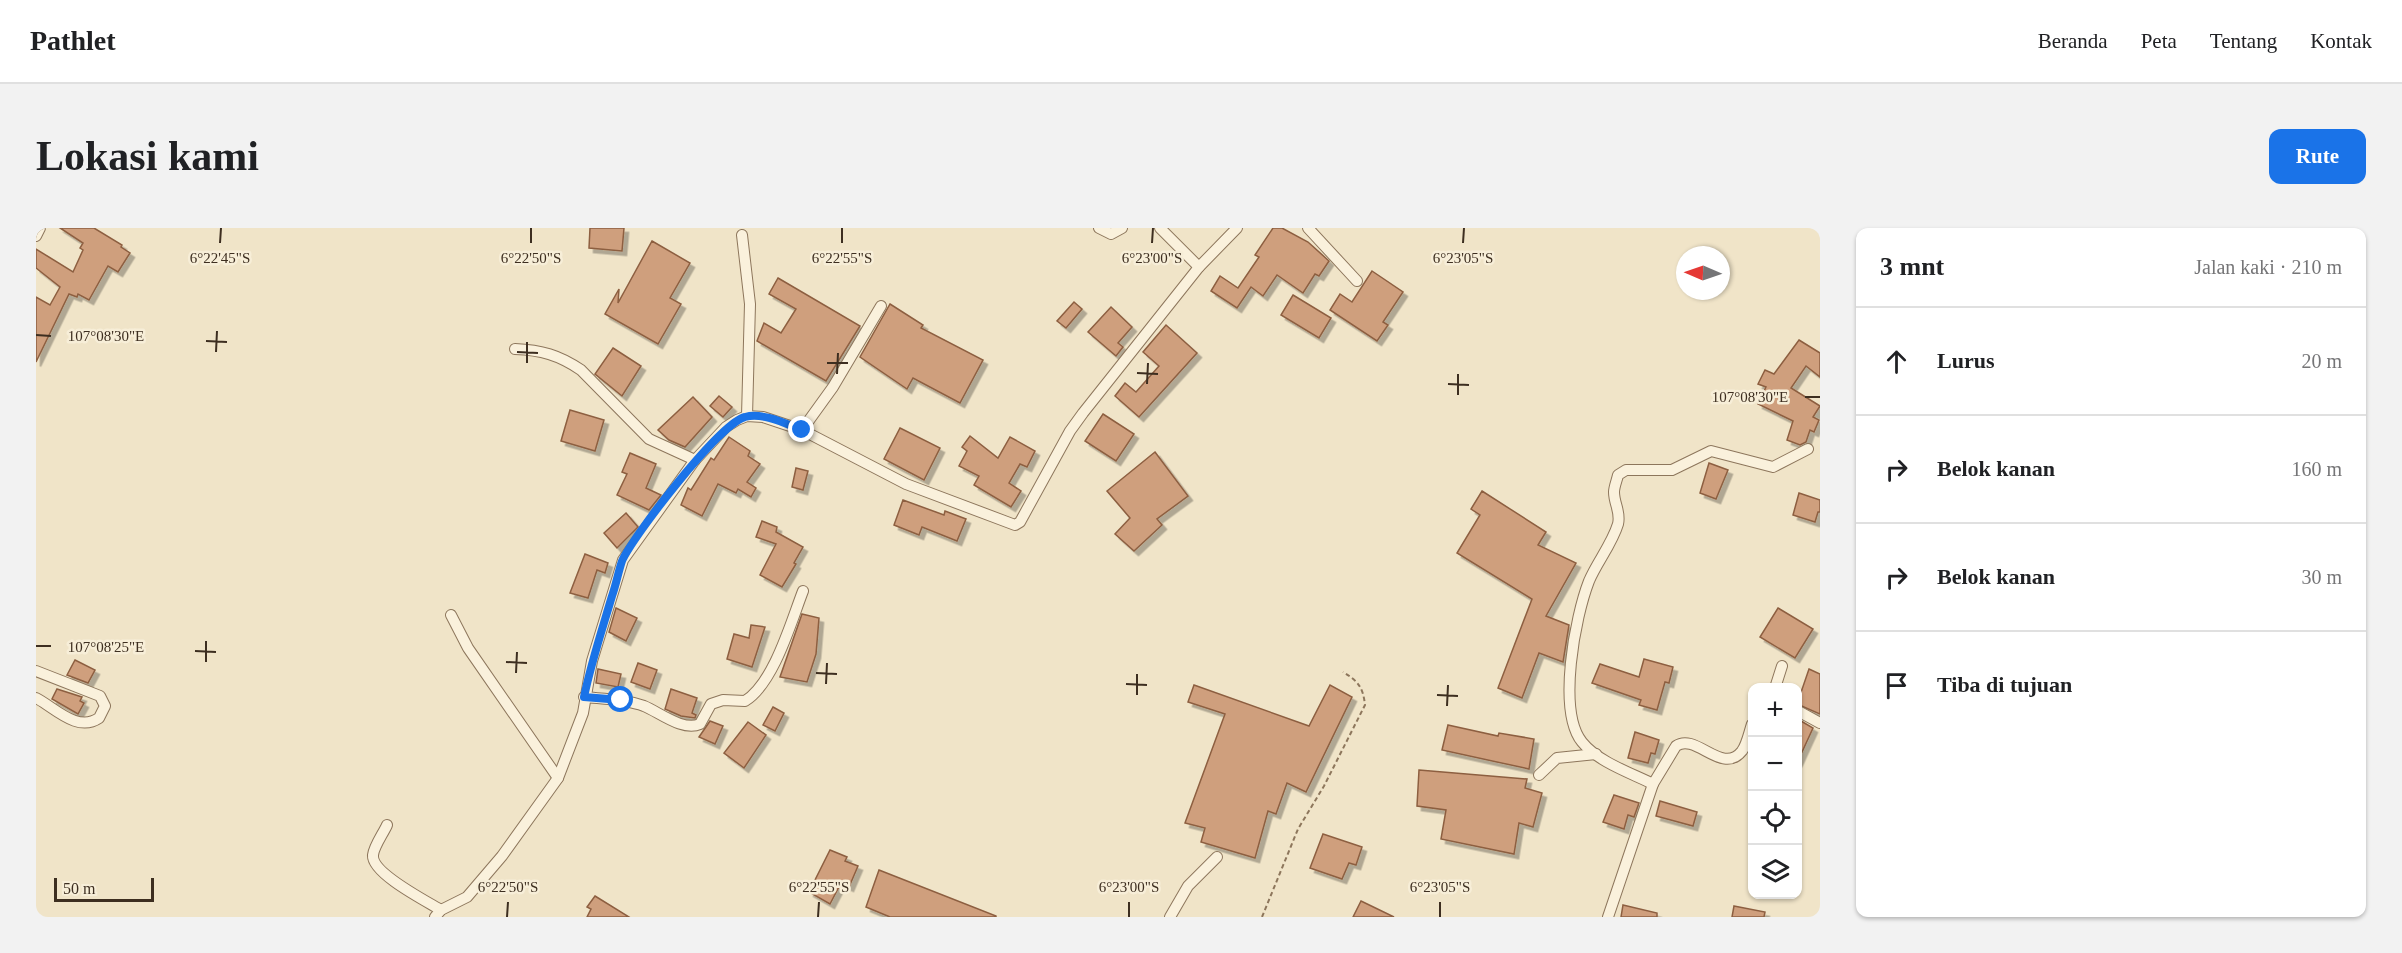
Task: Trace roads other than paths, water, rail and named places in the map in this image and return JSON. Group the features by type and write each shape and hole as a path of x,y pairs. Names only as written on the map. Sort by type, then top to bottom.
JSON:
{"street":[{"path":"36,236 40,228"},
{"path":"1099,228 1112,234 1122,228"},
{"path":"1160,228 1199,267"},
{"path":"387,825 373,855 374,865 438,913 467,897 502,856 558,778 583,713 592,661 623,560 631,545 695,460 726,427 747,416 776,420 802,430 906,484 1015,525 1020,522 1070,431 1199,267 1238,228"},
{"path":"1308,228 1357,281"},
{"path":"742,235 750,304 747,416"},
{"path":"802,430 833,387 881,306"},
{"path":"515,349 539,350 568,361 581,370 649,439 695,460"},
{"path":"1653,784 1596,754 1582,743 1575,730 1571,709 1572,666 1583,599 1618,525 1619,513 1614,494 1618,475 1626,470 1672,470 1711,451 1773,467 1808,448"},
{"path":"584,697 621,700 643,705 694,727 700,724 711,704 723,700 745,701 759,688 783,643 803,591"},
{"path":"451,615 468,648 558,778"},
{"path":"1776,683 1782,666"},
{"path":"36,671 100,696 105,706 99,718 87,722 57,714 36,698"},
{"path":"1802,714 1820,723"},
{"path":"1608,917 1653,784 1679,744 1690,743 1718,757 1729,758 1743,749 1748,735"},
{"path":"1539,775 1557,758 1596,754"},
{"path":"1170,917 1188,886 1217,857"}]}
